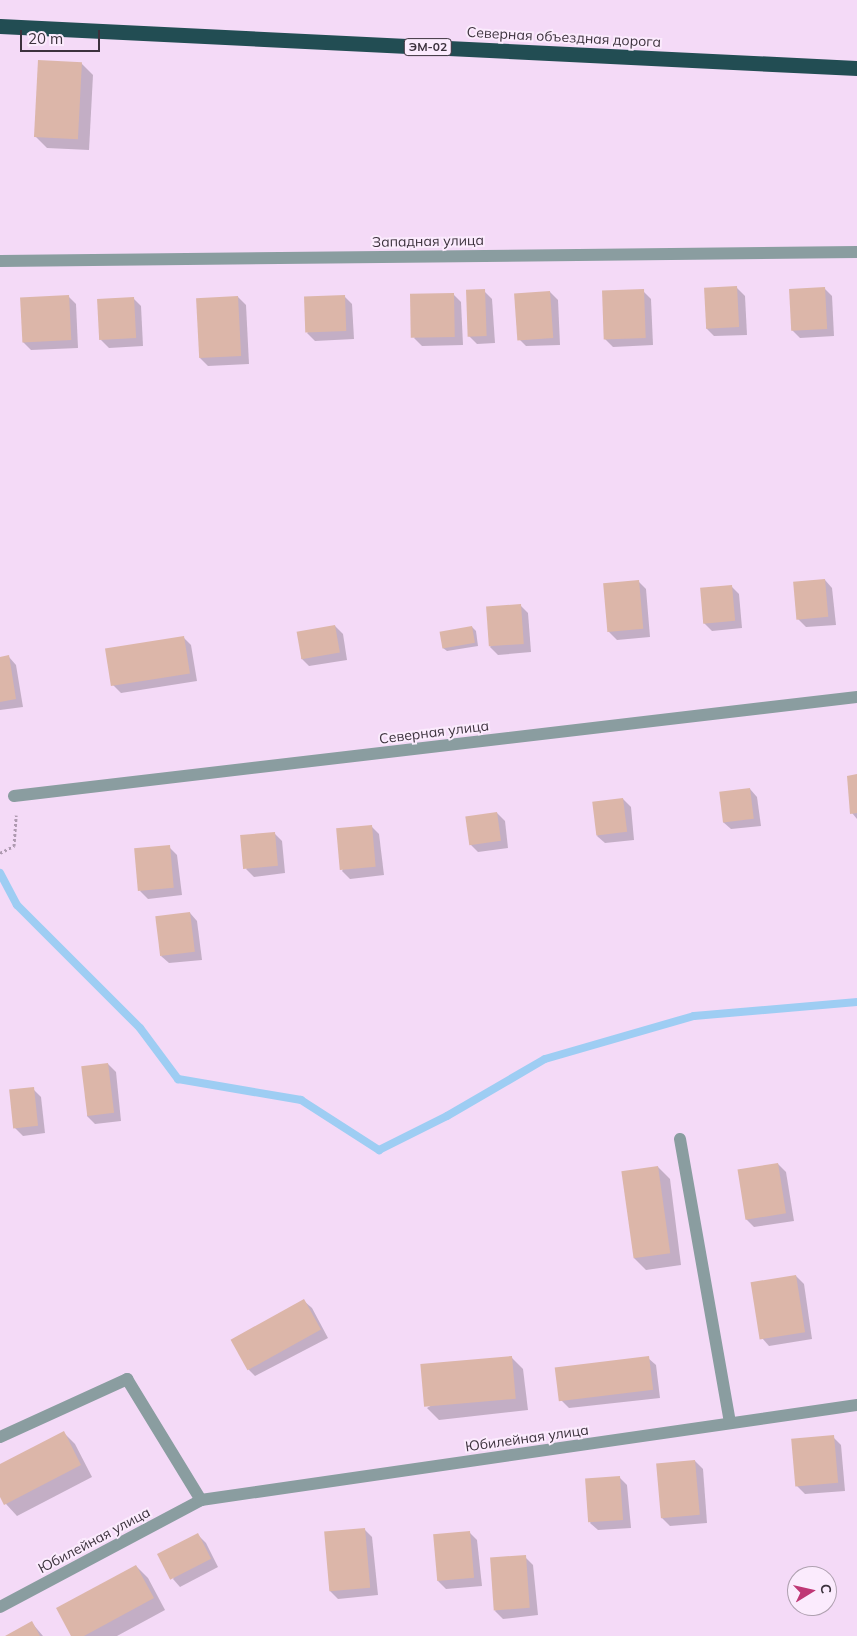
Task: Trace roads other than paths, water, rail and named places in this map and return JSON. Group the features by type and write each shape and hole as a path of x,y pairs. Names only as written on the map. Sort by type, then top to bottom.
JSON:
{"highway":[{"name":"Северная объездная дорога","path":"0,26 857,68"}],"street":[{"name":"Западная улица","path":"0,261 857,252"},
{"name":"Северная улица","path":"14,796 857,697"},
{"path":"680,1139 730,1424"},
{"path":"0,1437 127,1379 201,1500"},
{"name":"Юбилейная улица","path":"0,1607 201,1500 857,1405"}],"waterway":[{"path":"0,873 17,905 140,1028 178,1079 301,1100 379,1150 447,1116 545,1059 694,1016 857,1002"}]}
